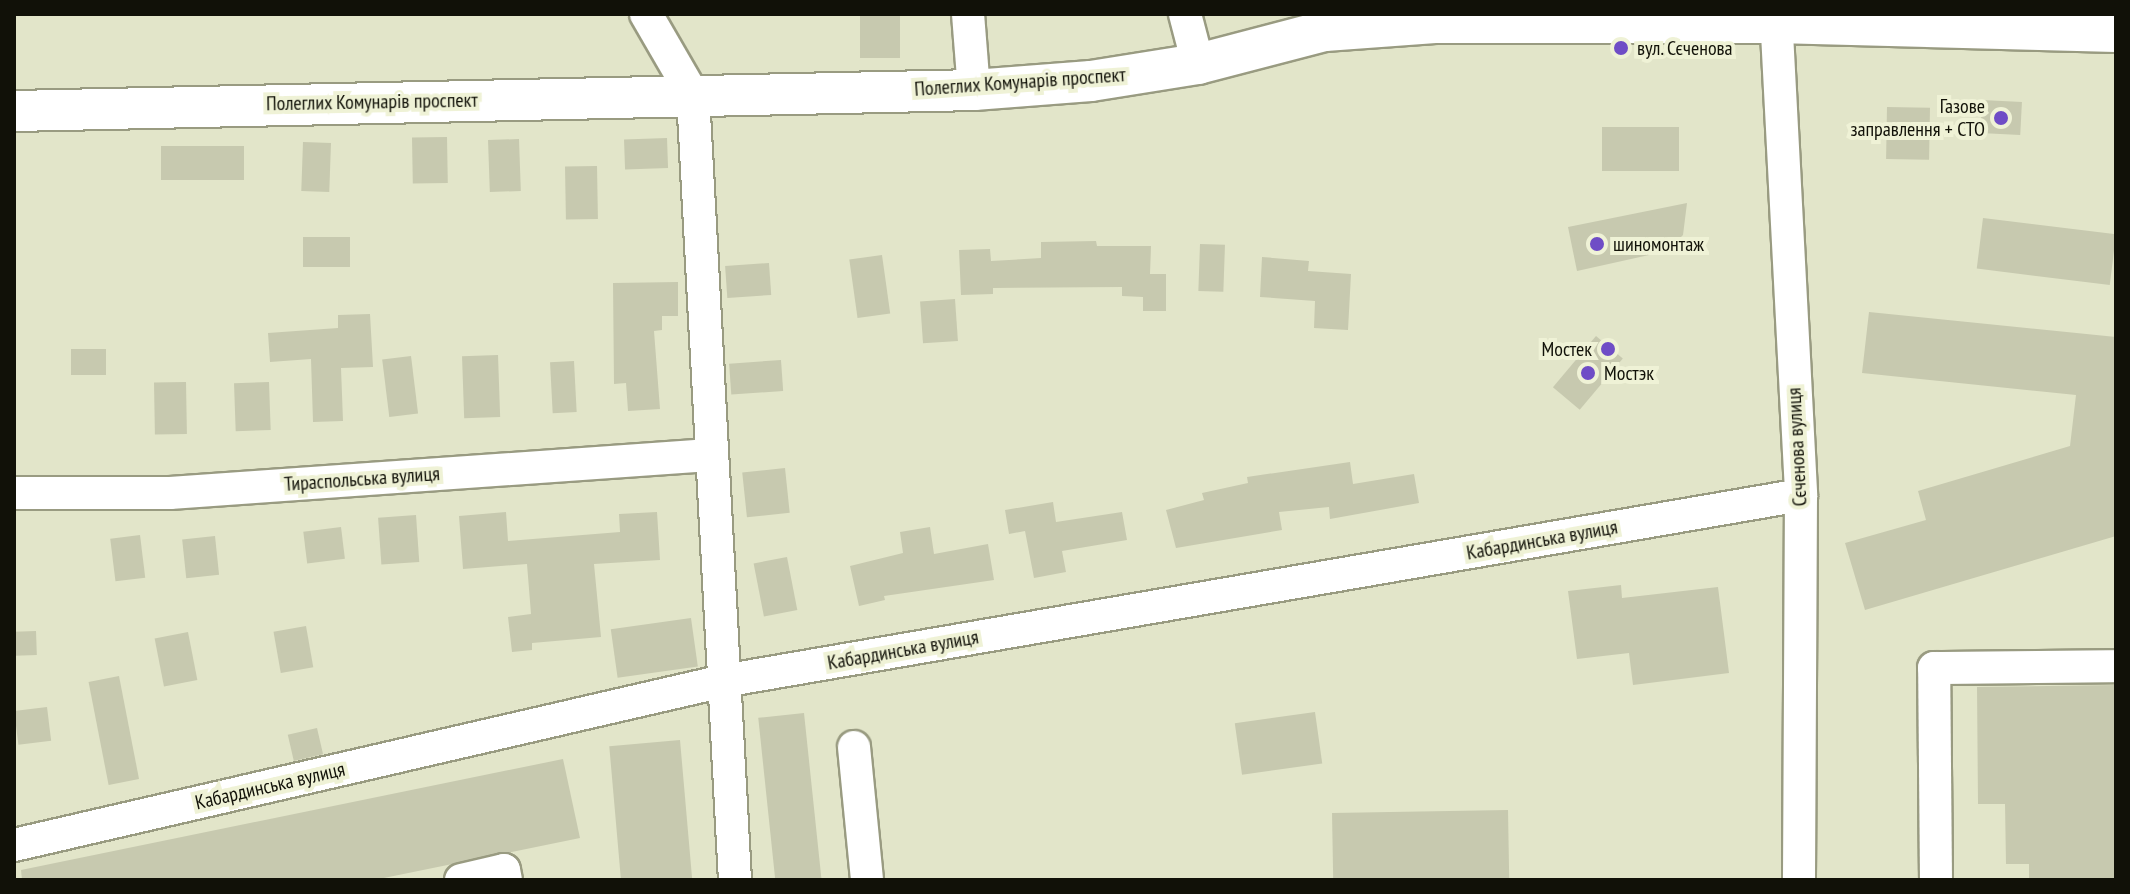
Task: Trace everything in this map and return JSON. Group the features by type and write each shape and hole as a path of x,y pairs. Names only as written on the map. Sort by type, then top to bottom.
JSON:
{"main road":[{"name":"Полеглих Комунарів проспект","path":"14,111 974,90 1091,81 1198,64 1325,22 1776,18 2116,32"}],"street":[{"path":"646,14 670,50 693,95 735,880"},
{"path":"669,14 670,50"},
{"path":"968,14 974,90"},
{"path":"1185,14 1198,64"},
{"name":"Сєченова вулиця","path":"1776,18 1801,495 1799,880"},
{"name":"Тираспольська вулиця","path":"14,493 170,493 710,455"},
{"name":"Кабардинська вулиця","path":"14,845 723,681 1801,495"},
{"path":"1936,880 1934,668 2116,666"},
{"path":"854,747 867,880"},
{"path":"461,880 504,870 506,880"}],"building":[{"path":"860,14 900,14 900,58 860,58"},
{"name":"Газове заправлення + СТО","path":"1982,100 2022,102 2020,135 1980,133"},
{"path":"1887,107 1930,108 1929,160 1886,159"},
{"path":"1602,127 1679,127 1679,171 1602,171"},
{"path":"447,137 448,183 413,184 412,138"},
{"path":"667,138 668,168 625,169 624,140"},
{"path":"519,139 521,191 490,192 488,140"},
{"path":"303,142 331,143 329,192 301,191"},
{"path":"161,146 244,146 244,180 161,180"},
{"path":"597,166 598,219 566,220 565,167"},
{"path":"1687,203 1683,235 1667,251 1577,271 1568,227"},
{"path":"1983,218 2116,234 2110,285 1977,269"},
{"path":"303,237 350,237 350,267 303,267"},
{"path":"1096,241 1097,246 1151,246 1150,274 1166,274 1166,311 1143,311 1143,297 1122,296 1122,287 993,288 993,294 961,295 959,250 990,249 991,261 1041,258 1041,242"},
{"path":"1200,244 1225,245 1223,292 1198,291"},
{"path":"882,255 890,313 858,318 849,260"},
{"path":"1262,257 1309,261 1308,271 1351,274 1348,330 1314,328 1315,301 1260,297"},
{"path":"769,263 771,295 727,298 725,266"},
{"path":"678,282 678,316 662,316 662,330 654,331 660,409 628,411 626,383 614,384 613,283"},
{"path":"955,299 958,341 923,343 920,301"},
{"path":"1869,312 2116,337 2116,536 1865,610 1845,543 1926,520 1918,491 2070,446 2076,395 1862,373"},
{"path":"370,314 373,367 341,368 343,421 313,422 311,359 270,362 268,333 338,328 338,315"},
{"name":"Мостэк","path":"1596,336 1623,358 1580,410 1553,387"},
{"path":"71,349 106,349 106,375 71,375"},
{"path":"498,355 500,417 464,418 462,356"},
{"path":"411,356 418,414 389,417 382,360"},
{"path":"781,360 783,391 731,395 729,364"},
{"path":"574,361 577,412 553,413 550,362"},
{"path":"186,382 187,434 155,435 154,383"},
{"path":"269,382 271,430 236,431 234,383"},
{"path":"1350,462 1353,484 1414,474 1419,503 1330,519 1329,507 1279,512 1282,530 1176,548 1166,510 1204,500 1202,493 1248,483 1247,477"},
{"path":"785,468 790,513 747,517 742,472"},
{"path":"1053,502 1056,522 1122,512 1127,540 1062,551 1066,572 1034,578 1025,531 1009,534 1005,510"},
{"path":"506,512 508,541 620,532 619,514 657,512 660,560 594,564 601,637 532,643 532,650 512,652 508,617 531,614 527,564 463,569 459,516"},
{"path":"416,515 419,562 381,565 378,518"},
{"path":"341,527 345,559 307,563 303,532"},
{"path":"930,527 934,554 988,544 994,580 884,596 885,600 859,606 850,566 903,553 900,532"},
{"path":"140,535 145,578 115,581 110,539"},
{"path":"215,536 219,575 186,578 182,539"},
{"path":"787,557 797,610 764,616 754,563"},
{"path":"1621,585 1622,598 1718,587 1729,673 1633,685 1629,653 1577,659 1568,591"},
{"path":"691,618 698,667 618,678 611,629"},
{"path":"306,626 313,667 281,673 274,632"},
{"path":"36,631 37,655 15,656 14,632"},
{"path":"188,632 197,680 164,687 155,638"},
{"path":"119,676 139,779 109,785 89,682"},
{"path":"2116,685 2116,880 2029,880 2029,864 2006,864 2005,804 1978,804 1977,687"},
{"path":"47,707 51,741 18,745 14,711"},
{"path":"1315,712 1322,763 1242,775 1235,723"},
{"path":"804,713 822,880 775,880 758,718"},
{"path":"317,728 323,754 294,761 288,735"},
{"path":"680,740 692,880 621,880 609,746"},
{"path":"563,759 580,838 374,880 22,880 21,870"},
{"path":"1508,810 1509,880 1333,880 1332,813"}],"place":[{"name":"вул. Сєченова","path":"1621,48"},
{"name":"Газове заправлення + СТО","path":"2001,118"},
{"name":"шиномонтаж","path":"1597,244"},
{"name":"Мостек","path":"1608,349"},
{"name":"Мостэк","path":"1588,373"}]}
